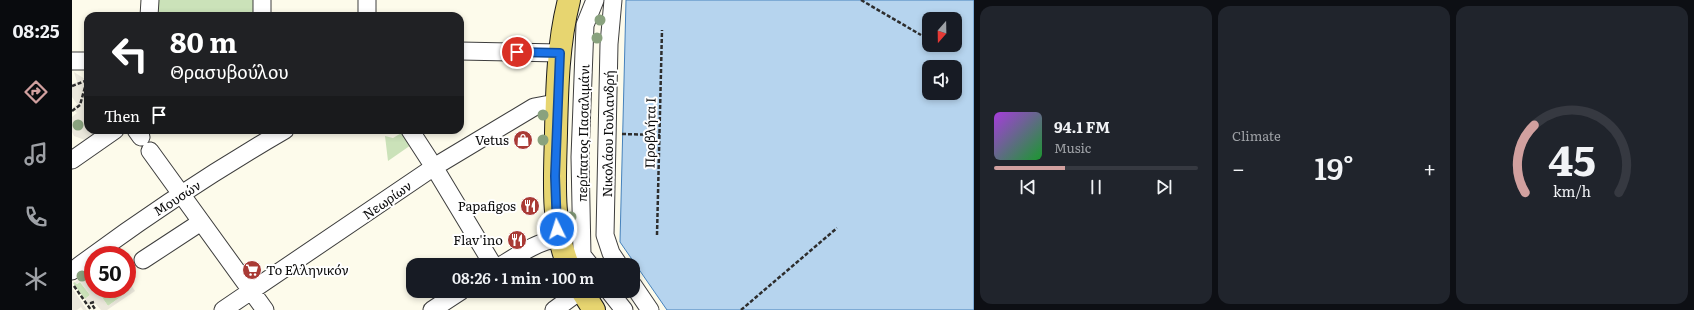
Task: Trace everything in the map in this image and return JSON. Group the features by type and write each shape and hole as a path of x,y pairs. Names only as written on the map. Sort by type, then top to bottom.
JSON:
{"main road":[{"path":"566,258 559,238 556,215 557,105 562,31 569,0"},
{"path":"586,298 594,310"}],"street":[{"path":"149,12 150,0"},
{"path":"262,0 262,12"},
{"path":"367,0 367,12"},
{"name":"περίπατος Πασαλιμάνι","path":"584,258 582,255 580,157 585,25 595,0"},
{"name":"Νικολάου Γουλανδρή","path":"613,0 609,44 605,235 611,253 615,258"},
{"path":"464,51 560,53"},
{"path":"72,61 84,61"},
{"name":"Νεωρίων","path":"223,310 434,167 534,107 550,104 557,105"},
{"path":"72,160 110,134"},
{"name":"Μουσών","path":"72,271 105,246 182,194 279,134"},
{"path":"413,134 489,258"},
{"path":"150,151 266,310"},
{"path":"143,260 201,222"},
{"path":"513,258 532,246 547,240 559,238"},
{"path":"640,295 650,310"},
{"path":"432,310 450,298"},
{"path":"554,310 571,298"},
{"path":"615,298 624,310"}],"path":[{"path":"861,0 921,35"},
{"name":"Προβλήτα I","path":"657,235 662,30"},
{"path":"72,86 84,82"},
{"path":"72,111 80,105 84,92"},
{"path":"608,134 660,135"},
{"path":"741,310 837,228"},
{"path":"72,283 91,310"},
{"path":"94,302 91,303 95,310"}],"green space":[{"path":"158,0 257,0 257,12 158,12"},
{"path":"400,134 404,134 411,145 388,161 385,136 393,138"},
{"path":"75,282 77,284 80,282 84,287 84,298 73,283"},
{"path":"102,298 119,298 108,306"}],"shaded area":[{"path":"74,72 84,78 84,134 93,134 85,140 74,136 72,132 72,117 77,113 72,108 77,104 72,97 72,84 77,82"},
{"path":"84,276 84,287 80,282 76,284 75,282"},
{"path":"72,288 87,310 83,310 81,307 77,310 72,310"},
{"path":"102,298 108,306 119,298 125,298 107,310 101,310 94,302 89,305 85,299"}],"water":[{"path":"626,0 974,0 974,310 667,310 640,271 640,258 631,258 620,242"}],"place":[{"name":"Vetus","path":"523,140"},
{"name":"Papafigos","path":"530,206"},
{"name":"Flav'ino","path":"517,240"},
{"name":"Το Ελληνικόν","path":"252,270"}],"route":[{"path":"517,52 560,53 555,176 557,229"}]}
